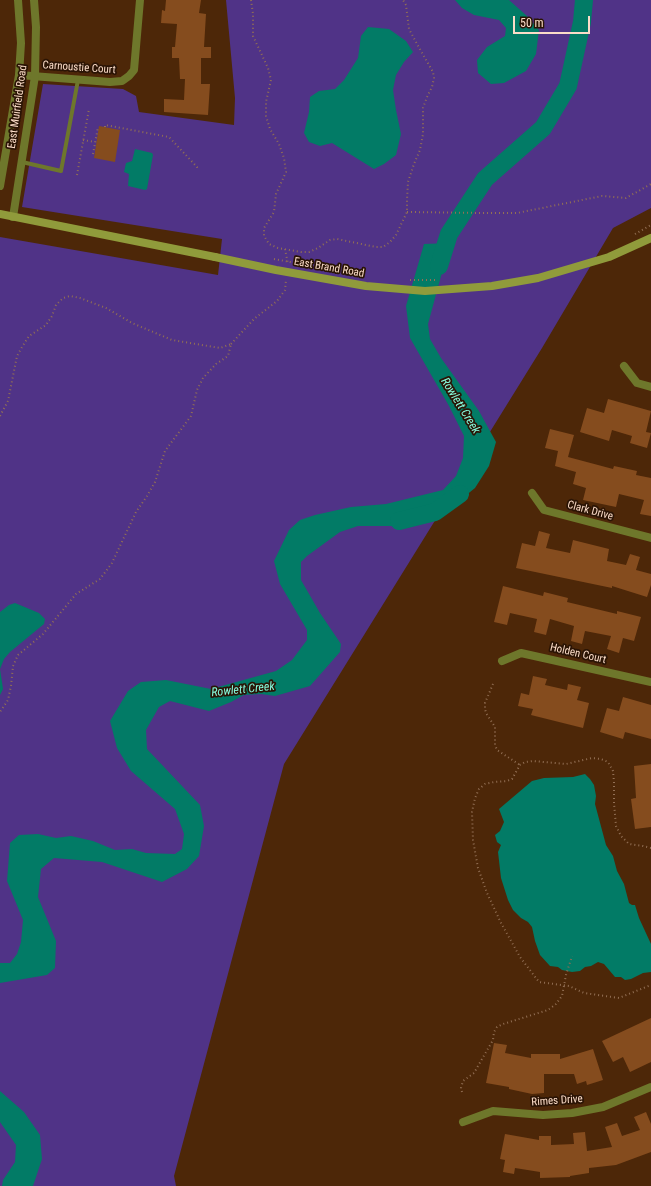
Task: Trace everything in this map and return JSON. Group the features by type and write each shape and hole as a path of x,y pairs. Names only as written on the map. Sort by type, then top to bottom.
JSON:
{"main road":[{"name":"East Brand Road","path":"0,214 215,256 276,270 366,286 425,291 492,286 538,278 609,257 651,238"}],"street":[{"name":"East Muirfield Road","path":"0,186 19,75 21,43 18,0"},
{"name":"East Muirfield Road","path":"13,217 35,76 36,27 34,0"},
{"name":"Carnoustie Court","path":"19,75 122,82 134,70 140,0"},
{"path":"624,366 637,383 651,387"},
{"name":"Clark Drive","path":"532,493 544,510 651,538"},
{"name":"Holden Court","path":"502,661 521,653 651,682"},
{"name":"Rimes Drive","path":"463,1122 493,1111 543,1115 572,1113 602,1107 651,1087"}],"lane":[{"path":"21,162 61,171 78,80"}],"path":[{"path":"252,0 253,36 268,68 271,80 266,102 266,116 270,129 279,144 284,158 286,172 276,194 274,212 264,228 264,236 268,244 278,248 300,252 309,252 330,240 337,239 376,247 383,246 390,242 396,235 407,212 408,182 420,150 424,134 424,108 426,97 432,87 434,78 433,72 409,29 404,0"},
{"path":"77,175 89,109"},
{"path":"105,127 105,125 169,137 197,167 197,170"},
{"path":"93,154 98,127"},
{"path":"83,140 96,142"},
{"path":"407,212 483,214 517,212 602,196 626,198 651,184"},
{"path":"633,235 651,225"},
{"path":"285,249 288,268"},
{"path":"274,259 305,265"},
{"path":"0,416 8,401 17,356 28,336 46,325 52,316 56,305 63,298 70,296 80,298 106,308 132,323 172,340 220,348 231,344 254,319 277,301 285,290 287,275"},
{"path":"405,280 439,280"},
{"path":"0,712 8,700 11,686 12,666 18,655 43,634 76,594 100,579 112,563 136,512 152,487 165,451 191,416 197,390 203,378 216,364 228,356 231,344"},
{"path":"493,684 485,703 485,709 486,714 495,727 495,745 498,750 520,765"},
{"path":"651,848 629,844 621,836 616,826 614,811 613,771 608,762 601,759 592,758 566,764 533,761 525,762 520,765 512,780 485,784 479,789 475,798 472,812 473,840 478,868 487,893 501,923 520,957 534,977 539,982 570,986 584,993 619,998 651,985"},
{"path":"462,1092 460,1088 474,1073 492,1040 497,1027 548,1010 556,1004 562,996 572,956"}],"shaded area":[{"path":"226,0 651,0 651,208 613,228 542,348 284,764 174,1176 176,1186 0,1186 0,237 218,275 222,239 22,207 43,84 123,89 136,96 139,112 234,125 235,98"}],"water":[{"path":"455,0 509,0 527,16 539,30 536,54 526,71 504,83 491,84 478,73 477,60 487,47 505,36 506,28 499,20 474,15 462,8"},
{"path":"368,27 389,29 406,41 413,52 404,62 396,75 393,90 401,134 396,155 374,169 332,143 320,146 309,142 304,133 309,112 310,97 319,91 335,89 344,80 358,58 361,36"},
{"path":"135,149 152,153 153,155 147,189 145,190 128,186 129,174 124,172 126,163 132,161"},
{"path":"450,243 428,324 430,339 441,358 479,411 496,442 489,466 475,488 459,501 394,526 358,526 340,532 301,562 301,580 320,613 341,644 340,652 310,686 275,696 261,694 244,695 209,711 170,701 159,707 146,730 147,749 200,805 204,826 199,856 187,869 162,882 102,862 54,858 41,869 38,897 56,941 55,968 47,975 0,983 0,963 10,963 17,954 21,942 23,920 7,881 10,843 19,835 38,834 56,838 71,836 93,841 115,850 132,849 146,853 175,854 182,849 184,834 175,809 131,771 117,748 110,721 128,691 141,682 166,680 211,689 276,671 292,660 307,640 307,630 280,584 274,561 289,530 300,520 315,515 351,507 386,504 443,490 456,476 463,458 464,436 449,406 410,338 406,306 424,244"},
{"path":"15,603 39,613 45,619 44,624 10,652 4,659 0,669 0,612 9,605"},
{"path":"0,669 3,689 0,695"},
{"path":"585,774 594,785 596,796 595,804 606,845 613,856 617,871 624,884 629,903 635,905 639,918 651,944 651,972 643,973 631,979 625,980 621,977 615,977 604,964 598,962 591,966 585,967 580,971 572,972 550,966 540,955 532,927 513,910 501,878 498,852 501,845 497,842 495,835 500,831 504,822 499,809 532,781 544,778 573,777"},
{"path":"0,1091 24,1112 40,1135 42,1159 33,1186 2,1186 3,1180 15,1162 16,1145 0,1122"}],"building":[{"path":"166,0 201,0 199,13 206,14 204,47 211,47 211,58 201,58 201,84 210,84 208,115 164,112 164,99 184,100 185,79 180,79 179,58 172,58 172,47 175,47 177,24 161,23 162,10 165,11"},
{"path":"99,126 120,130 115,162 94,158"},
{"path":"608,399 651,411 646,432 651,433 647,448 630,443 632,436 612,430 609,441 580,432 587,408 604,413"},
{"path":"550,429 574,435 568,457 613,469 614,466 637,471 636,475 651,478 651,516 640,514 644,500 619,494 616,507 583,500 586,488 573,484 576,472 555,466 558,451 545,448"},
{"path":"539,531 550,534 546,548 570,553 573,540 609,549 607,561 626,565 630,554 640,557 636,570 651,574 651,585 647,597 612,586 612,588 516,568 522,543 535,546"},
{"path":"503,586 543,596 544,592 568,598 567,602 617,614 617,611 641,617 634,641 623,638 619,653 607,649 611,636 585,631 582,644 571,641 574,626 550,619 546,635 534,632 537,619 510,613 507,625 494,622"},
{"path":"533,676 547,679 545,685 567,690 568,684 581,687 577,700 589,703 583,728 531,715 533,709 518,706 521,693 529,695"},
{"path":"623,697 651,705 651,739 625,732 623,739 600,732 607,708 619,711"},
{"path":"651,764 651,827 635,829 631,799 636,798 634,766"},
{"path":"651,1018 651,1062 630,1072 623,1057 613,1062 602,1041"},
{"path":"494,1043 507,1045 505,1053 531,1058 531,1054 560,1054 560,1059 593,1049 603,1080 587,1085 586,1081 577,1084 574,1074 544,1074 544,1093 532,1094 509,1089 509,1087 486,1083"},
{"path":"646,1112 651,1124 651,1152 616,1165 589,1168 589,1173 570,1177 540,1178 540,1172 515,1168 514,1174 503,1172 505,1160 500,1159 505,1134 539,1140 539,1136 551,1136 551,1145 574,1144 573,1133 585,1132 587,1151 612,1147 605,1127 617,1123 622,1136 640,1130 634,1117"}],"waterway":[{"name":"Rowlett Creek","path":"439,266 449,234 485,179 543,128 568,86 582,22 584,0"},
{"name":"Rowlett Creek","path":"399,521 435,512 460,494"}]}
